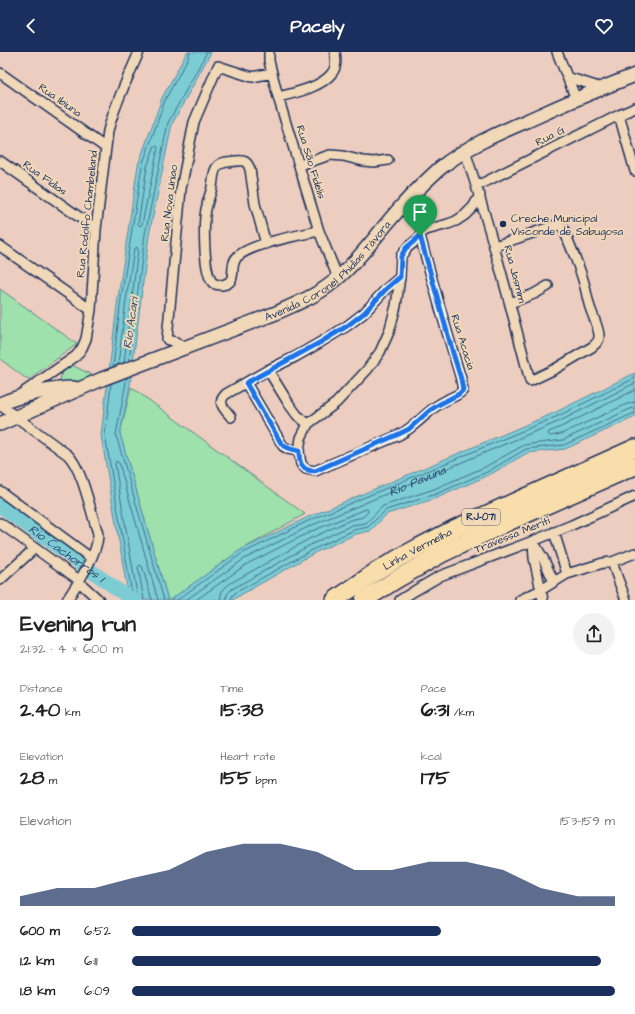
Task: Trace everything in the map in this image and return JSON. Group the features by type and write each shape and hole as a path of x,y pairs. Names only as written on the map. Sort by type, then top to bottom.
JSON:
{"highway":[{"name":"Linha Vermelha","path":"335,600 377,571 454,529 635,448"},
{"name":"Linha Vermelha","path":"364,600 440,554 635,466"}],"street":[{"name":"Rua Rodolfo Chambelland","path":"13,399 76,356 86,340 91,310 96,229 108,131 117,101 139,52"},
{"name":"Rua São Fidelis","path":"269,52 268,61 278,97 319,231 338,278"},
{"path":"278,97 305,89 326,80 333,72 336,63 335,52"},
{"path":"557,52 576,99"},
{"name":"Rua Nova Uniao","path":"183,348 176,342 167,339 181,189 194,122 218,66 252,77 272,73"},
{"name":"Rua Ibiuna","path":"0,73 106,148"},
{"name":"Avenida Coronel Phidias Távora","path":"61,393 82,388 276,313 321,291 338,278 357,260 421,185 465,150 500,132 635,75"},
{"path":"567,77 602,88"},
{"name":"Rua G","path":"477,186 635,108"},
{"path":"619,115 635,171"},
{"name":"Rua Jasmim","path":"465,150 495,246 530,381 555,369 592,347 598,340 598,330 577,261 561,226 556,225 495,246"},
{"path":"300,165 330,155 374,162 388,160"},
{"name":"Rua Fídias","path":"0,161 96,229"},
{"path":"266,244 255,204 249,164 242,161 221,163 215,169 212,189 206,206 204,229 206,257 209,274 213,283 218,285 227,283 231,280 233,277 234,261 243,253 266,244 319,231"},
{"path":"246,383 283,446 288,449 299,451 301,438 308,424 336,403 367,370 380,352 389,332 396,306 401,256 406,248 426,230 456,221 465,215 473,207 480,195"},
{"name":"Rua Acacia","path":"299,451 301,464 306,469 315,471 409,429 429,411 459,394 463,390 420,236"},
{"path":"0,246 91,310"},
{"path":"231,417 222,405 221,401 226,394 347,326 364,313 386,289 400,277"},
{"path":"510,304 534,294 548,286"},
{"path":"268,370 297,415 308,424"},
{"path":"55,371 53,378 54,383 61,393"},
{"path":"61,393 13,399 0,405 68,455 76,465 82,482 98,536 90,560 67,600"},
{"path":"0,424 61,393"},
{"path":"0,491 90,560"},
{"name":"Travessa Meriti","path":"400,600 440,576 572,525 635,496"},
{"path":"0,523 34,548 80,578 99,600"},
{"path":"554,532 567,574"},
{"path":"533,541 554,582"},
{"path":"533,541 534,558 543,600"},
{"path":"0,580 34,548"},
{"path":"520,600 541,590 567,574 603,563 612,562 635,553"},
{"path":"612,562 626,600"}],"green space":[{"path":"0,289 77,344 28,380 0,359"},
{"path":"72,365 94,376 71,386 61,383 60,380 62,375"},
{"path":"131,387 305,514 239,551 170,600 168,600 120,434"}],"water":[{"name":"Rio Acari","path":"187,52 211,52 172,124 149,235 130,385 120,434 168,600 129,600 101,435 118,298 138,165 162,98"},
{"name":"Rio Pavuna","path":"635,373 635,417 565,449 527,453 489,475 437,498 387,514 370,531 356,534 316,552 233,600 170,600 239,551 306,518 556,412"}],"waterway":[{"name":"Rio Cachorros I","path":"0,506 128,597 135,600"}],"place":[{"name":"Creche Municipal Visconde de Sabugosa","path":"503,224"}],"route":[{"path":"420,236 463,390 459,394 429,411 417,423 399,434 315,471 303,468 299,451 288,449 283,446 246,383 321,342 347,326 364,313 386,289 400,277 401,256 406,248 420,236"}]}
